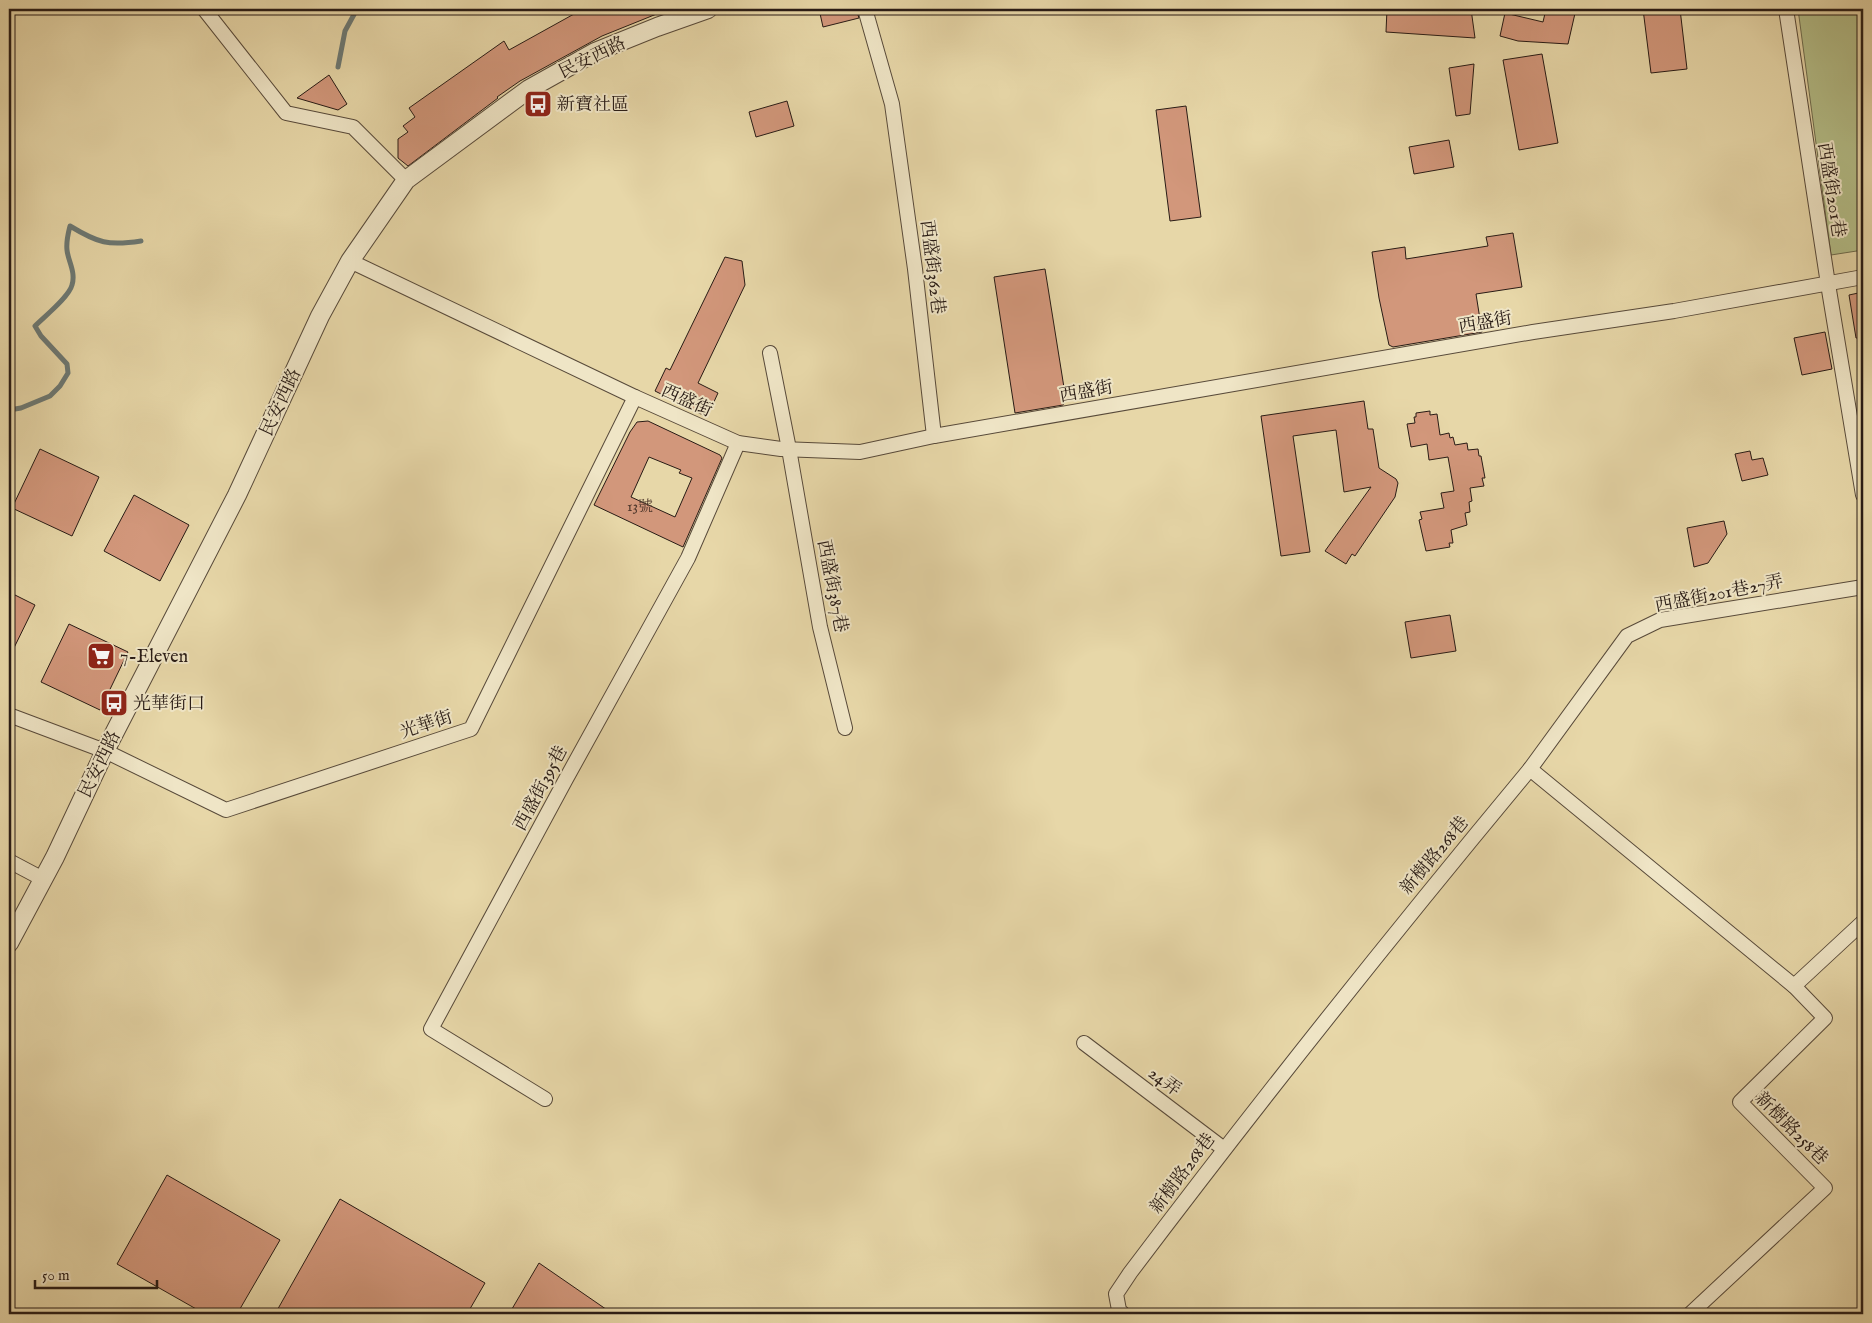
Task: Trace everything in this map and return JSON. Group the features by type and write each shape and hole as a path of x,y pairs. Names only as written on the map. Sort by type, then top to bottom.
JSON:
{"street":[{"path":"204,9 286,112 353,127 406,180"},
{"name":"民安西路","path":"9,943 236,494 320,316 350,261 406,180 529,89 595,52 656,27 708,9"},
{"name":"西盛街362巷","path":"865,9 892,104 915,269 934,436"},
{"name":"西盛街201巷","path":"1786,9 1828,284 1863,489"},
{"name":"西盛街","path":"350,261 635,397 738,443 789,449 860,452 934,436 1533,332 1674,311 1863,277"},
{"name":"西盛街387巷","path":"770,353 820,627 845,728"},
{"name":"光華街","path":"9,715 105,751 226,810 472,729 635,397"},
{"name":"西盛街395巷","path":"545,1099 431,1028 688,558 738,443"},
{"name":"西盛街201巷27弄","path":"1530,769 1627,636 1660,620 1863,587"},
{"path":"1530,769 1794,986 1863,922"},
{"name":"新樹路268巷","path":"1123,1314 1119,1310 1116,1294 1130,1273 1224,1149 1413,910 1530,769"},
{"path":"9,860 43,879"},
{"name":"新樹路258巷","path":"1690,1314 1825,1188 1740,1102 1825,1018 1794,986"},
{"name":"24弄","path":"1084,1043 1224,1149"}],"green space":[{"path":"1798,9 1863,9 1863,250 1831,255"}],"building":[{"path":"583,9 669,9 602,36 520,81 408,166 398,158 398,139 408,132 403,126 415,117 409,108 504,41 509,50"},
{"path":"819,9 856,9 859,18 823,27"},
{"path":"1387,9 1471,9 1475,38 1386,32"},
{"path":"1546,9 1576,9 1568,44 1518,41 1500,36 1505,13 1543,22"},
{"path":"1643,9 1680,9 1687,69 1651,73"},
{"path":"1542,54 1558,143 1519,150 1503,60"},
{"path":"1474,64 1470,114 1456,116 1449,68"},
{"path":"329,75 347,104 338,110 297,98"},
{"path":"787,101 794,126 756,137 749,112"},
{"path":"1186,106 1201,217 1170,221 1156,110"},
{"path":"1449,140 1454,167 1414,174 1409,147"},
{"path":"1513,233 1522,287 1476,294 1482,332 1393,347 1389,345 1372,252 1405,247 1406,259 1488,246 1486,237"},
{"path":"725,257 742,261 745,285 698,383 718,393 707,417 655,391 666,368 670,370"},
{"path":"1045,269 1066,400 1063,405 1015,413 994,277"},
{"path":"1863,292 1863,338 1856,338 1849,295"},
{"path":"1825,332 1832,369 1802,375 1794,338"},
{"path":"1364,401 1368,429 1373,429 1379,468 1396,479 1398,483 1395,497 1355,556 1352,554 1346,564 1325,551 1371,487 1344,492 1336,430 1293,436 1310,552 1281,556 1261,416"},
{"path":"1430,411 1430,415 1437,414 1440,435 1449,433 1450,438 1453,437 1455,445 1467,443 1468,450 1478,449 1485,478 1482,478 1484,486 1470,488 1472,501 1469,502 1470,512 1465,513 1467,525 1451,530 1453,543 1449,543 1450,547 1426,551 1419,520 1422,519 1420,512 1444,508 1441,493 1454,491 1448,457 1429,460 1427,444 1411,447 1407,424 1415,423 1414,417 1416,417 1416,413"},
{"path":"648,421 720,455 722,458 683,547 594,505 630,432 637,422","holes":["649,457 681,470 679,473 692,478 675,517 631,497"]},
{"path":"40,449 99,477 72,536 12,508"},
{"path":"1750,451 1752,460 1763,458 1768,475 1742,481 1735,454"},
{"path":"134,495 189,525 160,581 104,551"},
{"path":"1724,521 1727,534 1708,563 1694,567 1687,528"},
{"path":"9,592 35,605 9,658"},
{"path":"1450,615 1456,651 1411,658 1405,622"},
{"path":"69,624 128,652 100,710 41,682"},
{"path":"167,1175 280,1240 237,1314 205,1314 117,1264"},
{"path":"340,1199 485,1283 467,1314 275,1314"},
{"path":"539,1263 613,1314 509,1314"}],"waterway":[{"path":"338,67 345,31 357,9"},
{"path":"9,410 21,408 50,396 60,386 68,373 67,364 41,336 35,326 62,301 72,285 72,271 67,247 70,226 96,240 104,242 141,241"}],"place":[{"name":"新寶社區","path":"538,104"},
{"name":"7-Eleven","path":"101,656"},
{"name":"光華街口","path":"114,703"}]}
